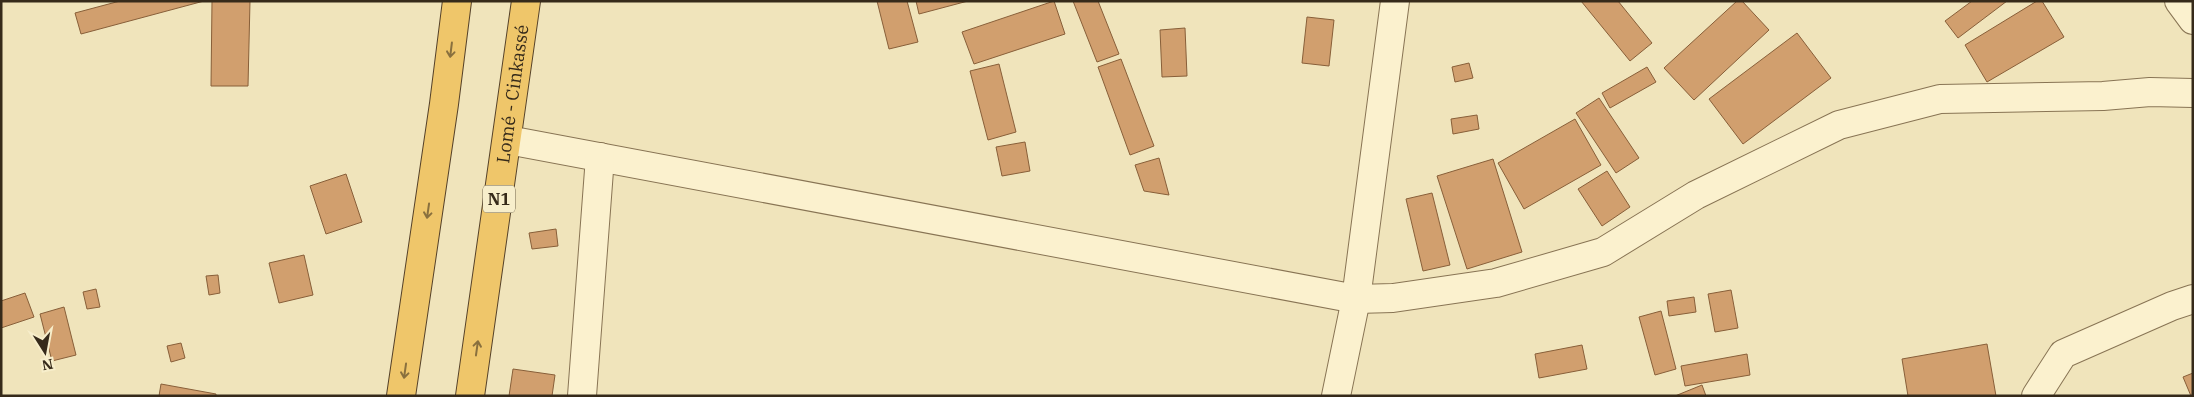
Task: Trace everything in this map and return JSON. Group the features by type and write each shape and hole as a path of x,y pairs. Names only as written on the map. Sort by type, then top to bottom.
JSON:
{"highway":[{"path":"401,396 444,104 456,1"},
{"name":"Lomé - Cinkassé","path":"470,396 508,140 526,1"}],"street":[{"path":"1336,396 1356,299 1395,1"},
{"path":"2179,1 2193,20"},
{"path":"508,140 1356,299 1393,298 1496,283 1603,252 1696,195 1839,125 1940,99 2103,96 2150,92 2193,94"},
{"path":"582,396 600,157"},
{"path":"2036,396 2063,354 2172,306 2193,299"}],"building":[{"path":"120,1 204,1 81,34 75,13"},
{"path":"212,1 250,1 248,86 211,86"},
{"path":"877,1 907,1 918,42 889,49"},
{"path":"916,1 968,1 919,14"},
{"path":"1054,1 1065,34 974,64 962,32"},
{"path":"1073,1 1098,1 1119,54 1097,62"},
{"path":"1581,1 1618,1 1652,43 1630,61"},
{"path":"1737,1 1742,1 1769,30 1694,100 1664,68"},
{"path":"1972,1 2007,1 1958,38 1945,21"},
{"path":"2037,1 2042,1 2064,37 1987,82 1965,45"},
{"path":"1307,17 1334,20 1329,66 1302,63"},
{"path":"1185,28 1187,76 1162,77 1160,30"},
{"path":"1797,33 1831,78 1743,144 1709,99"},
{"path":"1121,59 1154,146 1130,155 1098,67"},
{"path":"1469,63 1473,78 1455,82 1452,67"},
{"path":"999,64 1016,132 988,140 970,71"},
{"path":"1647,67 1656,82 1610,108 1602,93"},
{"path":"1599,98 1639,158 1616,173 1576,113"},
{"path":"1477,115 1479,129 1453,134 1451,119"},
{"path":"1575,119 1601,165 1524,209 1498,163"},
{"path":"1025,142 1030,171 1002,176 996,147"},
{"path":"1159,158 1169,195 1144,191 1135,165"},
{"path":"1493,159 1522,252 1467,269 1437,176"},
{"path":"1607,171 1630,207 1602,226 1578,189"},
{"path":"346,174 362,222 326,234 310,186"},
{"path":"1432,193 1450,265 1423,271 1406,199"},
{"path":"556,229 558,246 532,249 529,233"},
{"path":"304,255 313,295 279,303 269,263"},
{"path":"218,275 220,293 209,295 206,276"},
{"path":"96,289 100,307 87,309 83,292"},
{"path":"1731,290 1738,328 1715,332 1708,294"},
{"path":"25,293 34,317 1,328 1,301"},
{"path":"1694,297 1696,312 1669,316 1667,301"},
{"path":"64,307 76,355 52,361 40,314"},
{"path":"1661,311 1676,369 1655,375 1639,317"},
{"path":"181,343 185,358 171,362 167,346"},
{"path":"1987,344 1996,396 1908,396 1902,359"},
{"path":"1582,345 1587,369 1539,378 1535,354"},
{"path":"1747,354 1750,375 1685,386 1681,366"},
{"path":"513,369 555,375 552,396 509,396"},
{"path":"2193,373 2193,396 2191,396 2183,377"},
{"path":"161,384 216,394 216,396 159,396"},
{"path":"1702,385 1706,396 1675,396"}]}
